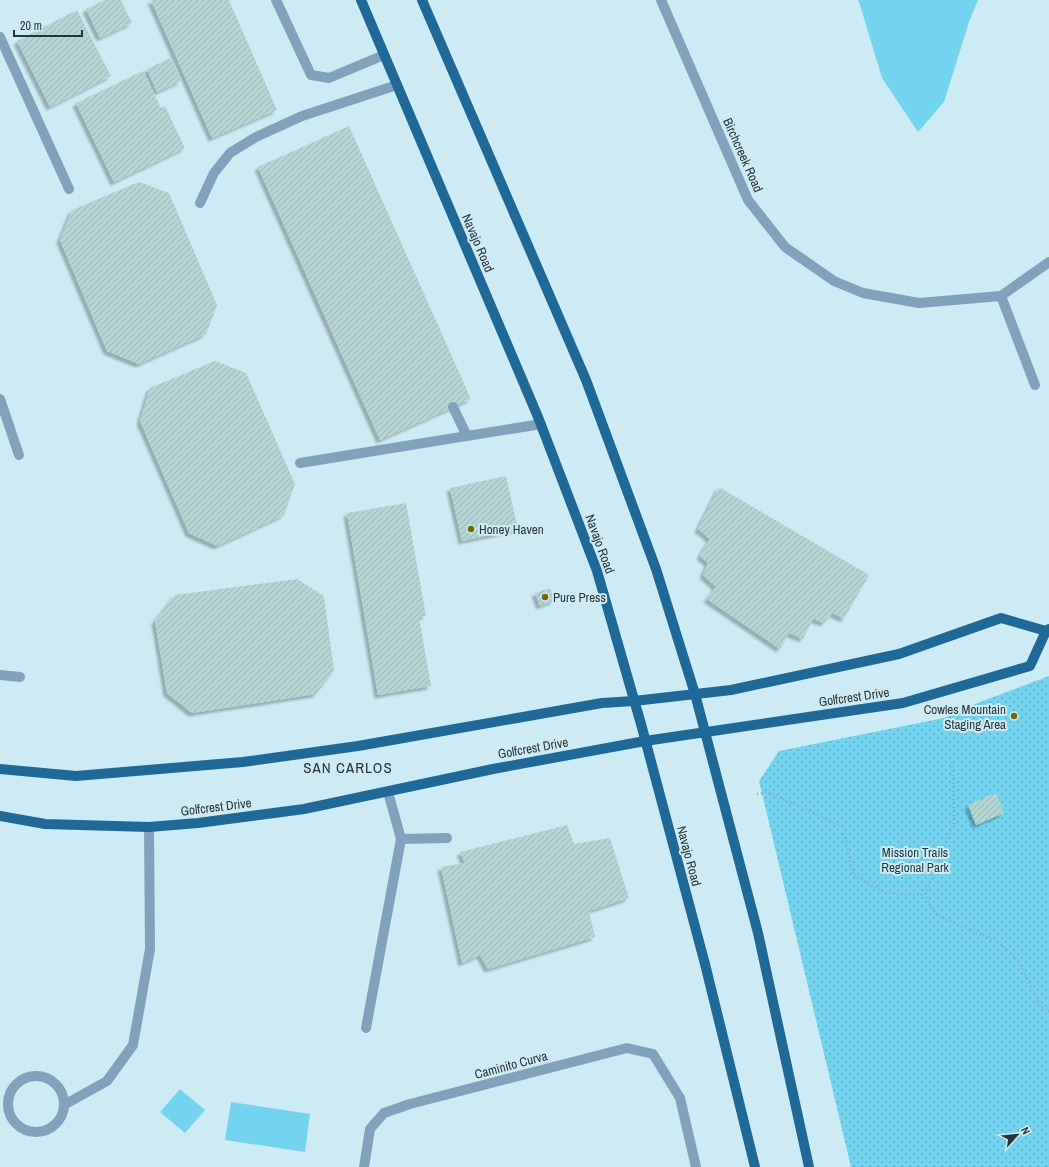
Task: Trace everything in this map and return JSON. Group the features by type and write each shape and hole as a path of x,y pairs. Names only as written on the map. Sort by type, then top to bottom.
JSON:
{"main road":[{"name":"Navajo Road","path":"361,0 541,424 597,571 645,741 705,964 755,1167"},
{"path":"422,0 586,380 656,569 695,694 758,933 809,1167"},
{"name":"Golfcrest Drive","path":"0,769 76,776 243,762 358,746 602,703 634,701 731,690 899,654 1001,618 1047,630 1030,666 903,703 645,741 493,769 304,809 198,823 149,827 45,824 0,816"}],"street":[{"path":"276,0 311,75 328,78 384,55"},
{"name":"Birchcreek Road","path":"661,0 748,200 784,246 834,281 863,293 920,303 1001,296"},
{"path":"0,37 69,189"},
{"path":"200,203 214,173 230,153 256,137 302,116 397,85"},
{"path":"1035,385 1001,296 1049,262"},
{"path":"0,399 19,455"},
{"path":"453,407 467,436"},
{"path":"300,463 541,424"},
{"path":"0,675 20,677"},
{"path":"366,1028 401,839 388,792"},
{"path":"64,1105 107,1081 133,1045 150,949 149,827"},
{"path":"401,839 447,838"},
{"name":"Caminito Curva","path":"364,1167 370,1129 384,1113 416,1103 627,1048 653,1054 680,1098 696,1167"},
{"path":"30,1076 40,1076 50,1079 58,1086 64,1105 62,1115 56,1123 48,1129 38,1132 19,1126 13,1119 4,1102 20,1080 30,1076"}],"path":[{"path":"952,763 954,823 925,895 935,914 1000,943 1005,947 1018,960 1039,1004 1046,1011 1049,1011"},
{"path":"757,794 768,792 843,827 853,875 887,893 925,895"}],"green space":[{"path":"858,0 978,0 969,22 944,102 918,132 882,78"},
{"name":"Mission Trails Regional Park","path":"1049,676 1049,1167 851,1167 759,781 779,751 944,718 975,704"},
{"path":"180,1089 205,1110 185,1133 160,1112"},
{"path":"231,1102 310,1114 305,1152 225,1140"}],"building":[{"path":"105,0 121,0 132,23 100,38 86,9"},
{"path":"151,0 229,0 277,110 212,138"},
{"path":"77,10 111,76 50,107 17,41"},
{"path":"171,58 181,81 157,92 147,69"},
{"path":"143,71 161,108 165,106 185,148 114,182 76,103"},
{"path":"349,126 471,399 380,440 258,167"},
{"path":"139,182 169,193 217,305 206,334 139,364 107,351 60,240 72,210"},
{"path":"215,361 246,373 295,484 284,515 217,546 189,533 140,421 150,388"},
{"path":"506,476 518,529 462,541 450,488"},
{"path":"719,487 869,575 844,619 832,613 824,623 813,619 803,639 789,633 780,649 707,599 716,587 703,575 708,563 700,556 710,539 698,529"},
{"path":"406,503 426,616 419,617 431,686 378,695 347,513"},
{"path":"297,579 324,596 334,671 316,694 192,713 167,693 155,621 175,595"},
{"name":"Pure Press","path":"550,588 555,600 540,606 535,593"},
{"path":"996,793 1004,813 976,825 968,805"},
{"path":"567,825 574,844 610,838 629,898 589,911 595,937 488,969 480,955 462,963 441,867 465,863 460,852"}],"place":[{"name":"Honey Haven","path":"471,529"},
{"name":"Pure Press","path":"545,597"},
{"name":"Cowles Mountain Staging Area","path":"1014,716"}],"district":[{"name":"SAN CARLOS","path":"348,767"}]}
